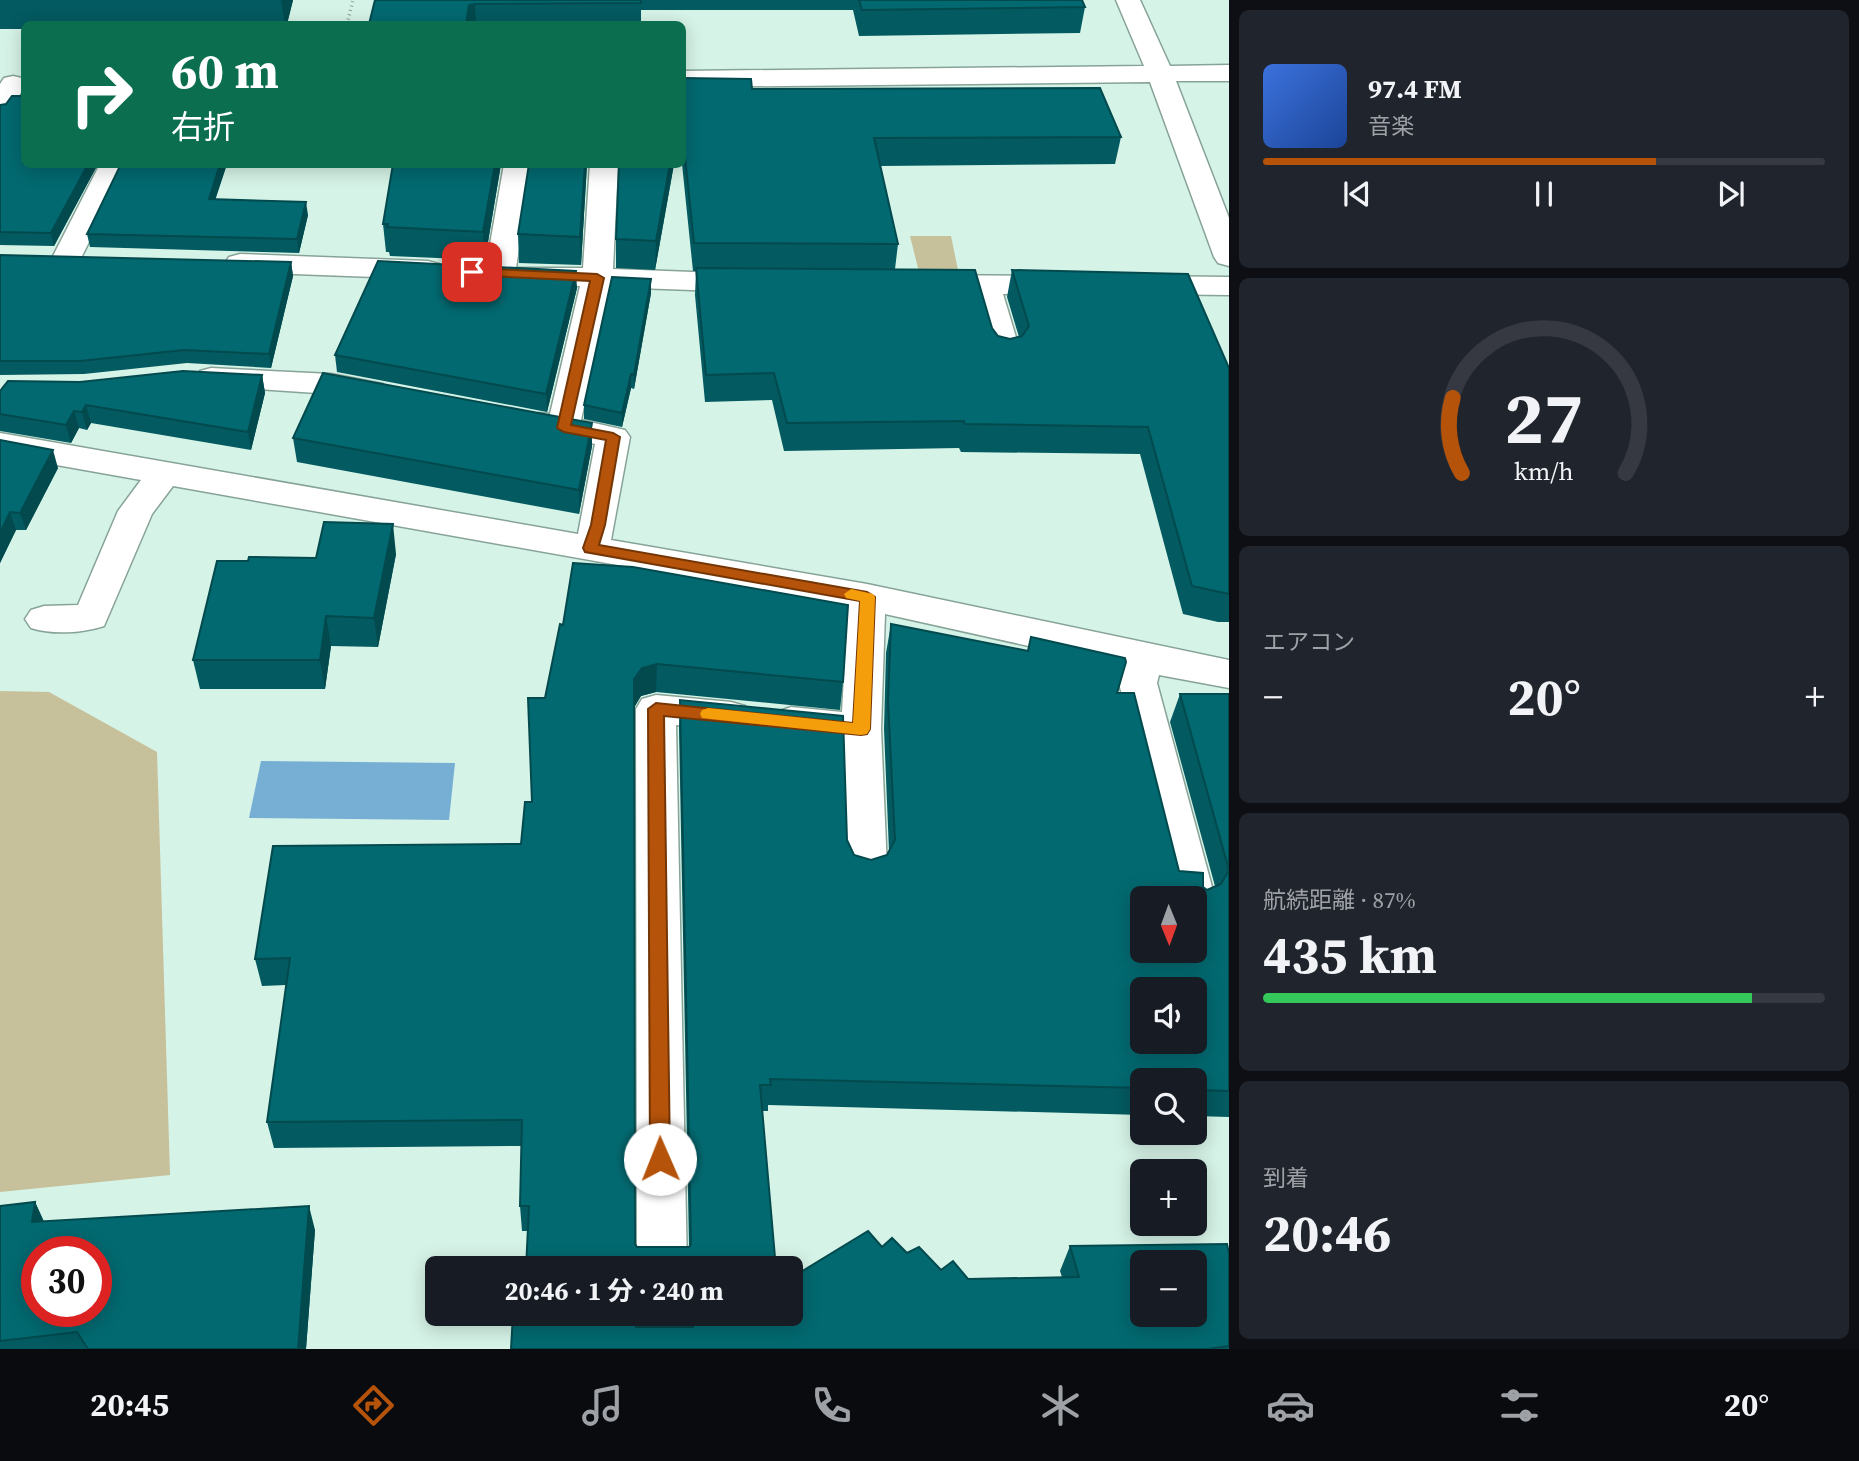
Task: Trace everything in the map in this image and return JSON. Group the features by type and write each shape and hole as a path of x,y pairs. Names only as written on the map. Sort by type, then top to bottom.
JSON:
{"street":[{"path":"1128,0 1160,73 1229,257"},
{"path":"686,79 1229,73"},
{"path":"0,108 12,84"},
{"path":"67,258 112,168"},
{"path":"477,272 517,168"},
{"path":"564,428 597,278 604,168"},
{"path":"215,262 689,283 771,283"},
{"path":"892,284 1229,286"},
{"path":"985,284 1005,354"},
{"path":"179,377 331,384 399,396"},
{"path":"509,417 613,437 598,525 590,548"},
{"path":"0,444 867,597 1229,674"},
{"path":"44,619 91,617 136,511 165,473"},
{"path":"866,868 861,729 867,597"},
{"path":"1144,658 1138,683 1190,886"},
{"path":"662,1256 656,709 861,729"},
{"path":"663,1326 663,1349"}],"path":[{"path":"348,21 353,0"}],"shaded area":[{"path":"910,236 951,236 959,275 920,276"},
{"path":"0,691 49,692 157,752 170,1175 0,1192"}],"water":[{"path":"261,761 455,763 449,820 249,818"}],"building":[{"path":"375,0 641,0 641,3 475,4 469,5 466,21 370,21"},
{"path":"859,0 1082,0 1085,7 862,10"},
{"path":"686,78 751,79 752,89 1100,88 1121,137 874,138 898,244 694,243 686,166"},
{"path":"12,96 21,96 21,168 86,168 51,233 0,232 0,105 6,104"},
{"path":"119,168 219,168 209,199 306,202 297,239 87,234"},
{"path":"392,168 494,168 483,232 387,227 388,224 383,224"},
{"path":"528,168 585,168 580,237 518,234"},
{"path":"619,168 669,168 656,241 616,239"},
{"path":"0,255 291,262 269,354 184,350 80,361 0,361"},
{"path":"378,261 576,271 546,394 335,355"},
{"path":"696,268 975,270 992,328 998,336 1010,339 1022,336 1029,326 1012,270 1188,274 1229,368 1229,594 1192,586 1148,427 965,424 964,421 787,423 774,373 706,375"},
{"path":"612,277 651,279 634,375 631,374 622,413 584,405"},
{"path":"183,371 262,375 248,432 86,405 82,412 74,411 66,425 0,414 0,391 8,381 80,382"},
{"path":"323,373 592,423 579,490 293,438"},
{"path":"0,440 53,450 20,513 10,512 0,533"},
{"path":"324,522 393,524 374,618 326,616 320,660 193,660 217,561 248,561 249,557 316,558"},
{"path":"573,563 633,567 848,605 843,682 657,664 642,668 634,679 637,1247 689,1247 691,1244 680,700 843,716 847,840 854,855 871,860 887,855 895,840 888,701 891,624 1028,651 1031,637 1125,658 1117,693 1134,693 1179,871 1203,873 1203,886 1130,886 1130,963 1207,963 1208,890 1221,884 1229,870 1229,1091 1207,1090 1207,1068 1130,1068 1130,1088 770,1079 771,1085 760,1085 775,1256 527,1256 529,1206 520,1206 522,1120 267,1122 290,958 255,959 273,846 521,844 525,802 532,802 528,698 545,698 560,624 563,625"},
{"path":"1180,694 1229,694 1229,870"},
{"path":"35,1202 32,1222 309,1206 298,1349 88,1349 77,1332 0,1341 0,1206"},
{"path":"868,1231 882,1247 892,1238 907,1253 919,1247 941,1270 953,1261 968,1279 1079,1277 1070,1246 1227,1244 1229,1253 1229,1346 1208,1349 511,1349 512,1326 803,1326 803,1271"}],"slow traffic":[{"path":"708,714 861,729 867,597 851,594"}],"route":[{"path":"472,272 597,278 564,428 613,437 598,525 590,548 867,597 861,729 656,709 660,1159"}]}
